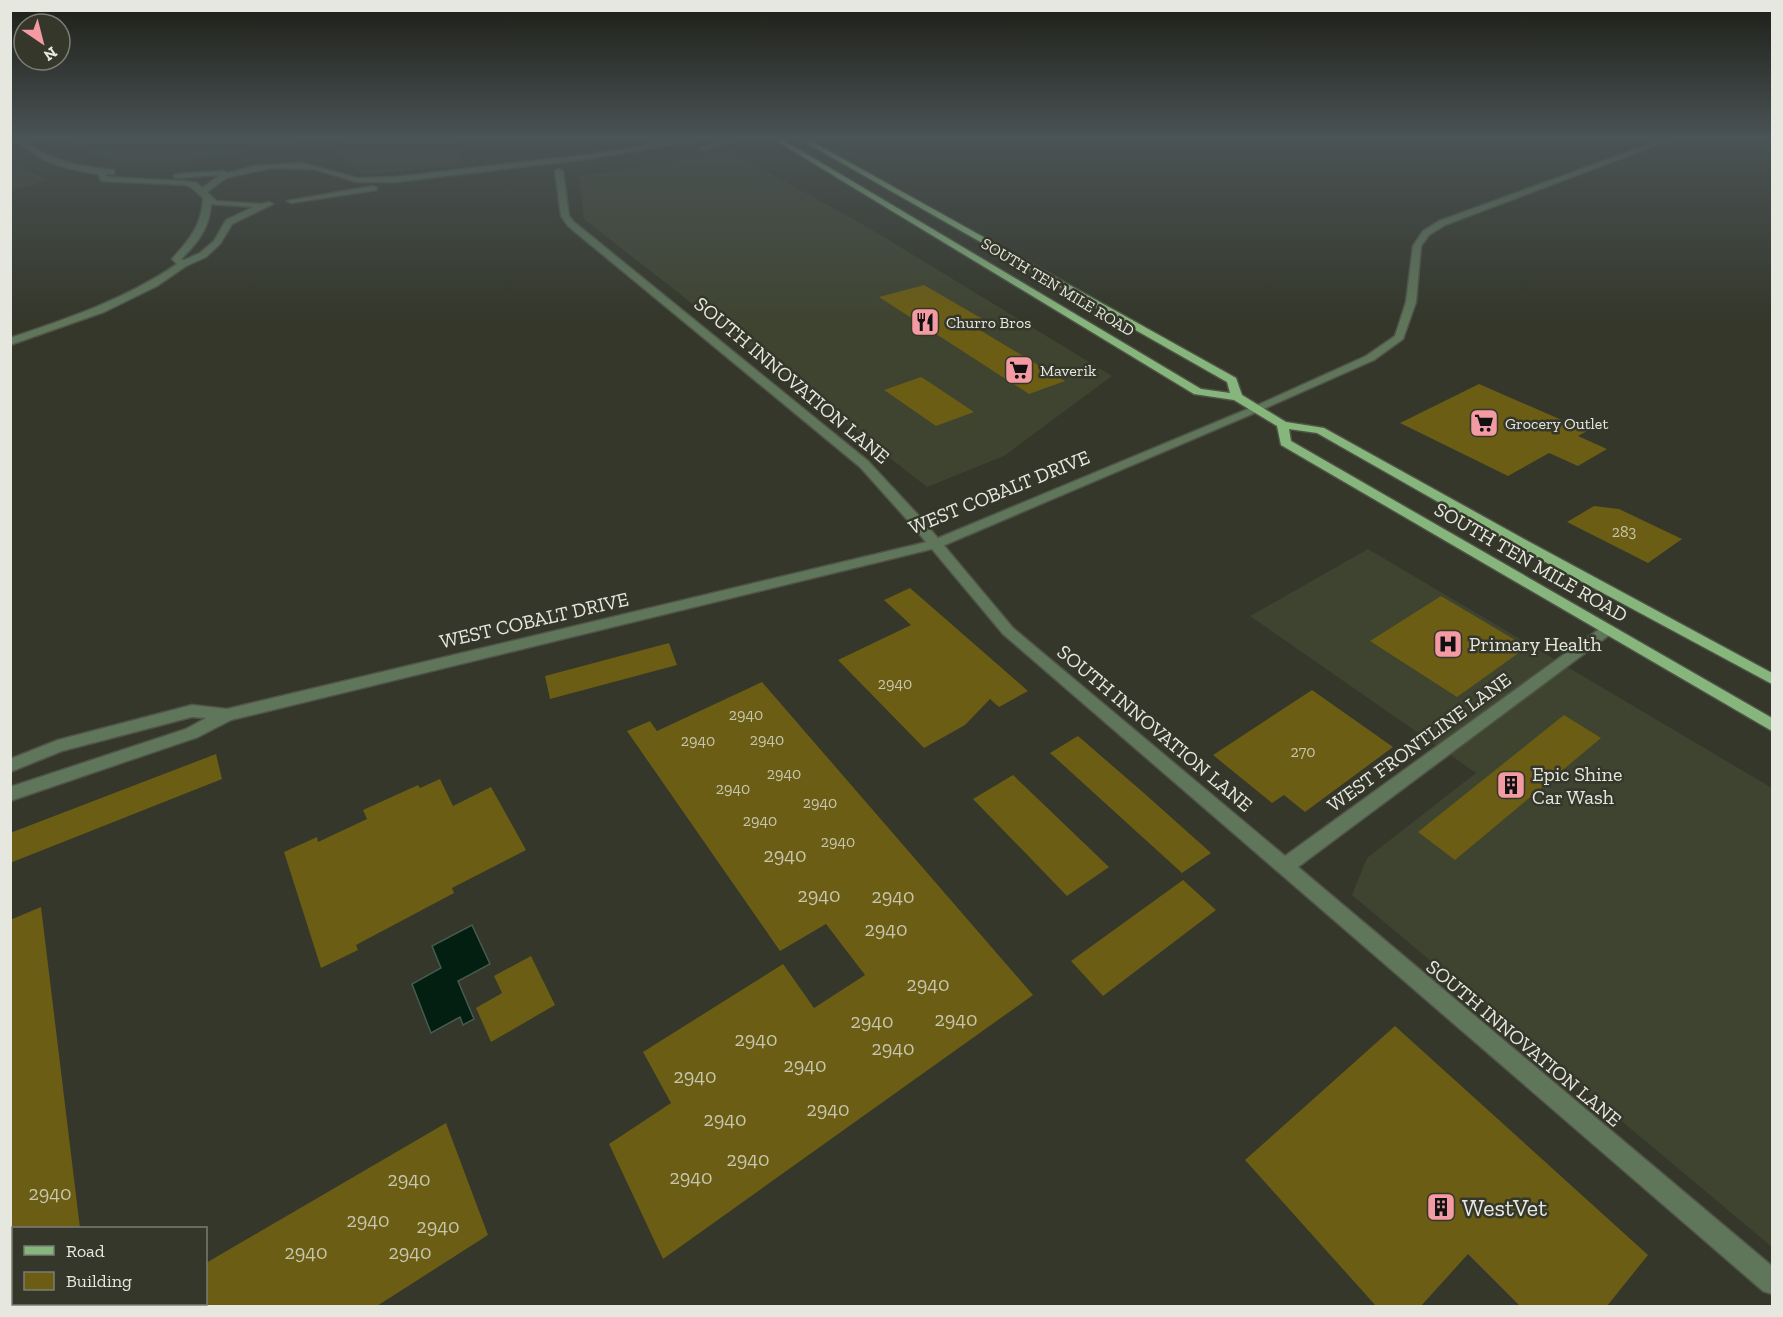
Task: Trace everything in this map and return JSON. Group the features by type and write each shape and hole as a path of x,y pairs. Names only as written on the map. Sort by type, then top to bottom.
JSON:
{"main road":[{"name":"SOUTH TEN MILE ROAD","path":"875,198 1198,392 1238,398 1283,425 1320,430 1519,542 1773,679"},
{"name":"SOUTH TEN MILE ROAD","path":"909,198 1232,380 1238,398"},
{"name":"SOUTH TEN MILE ROAD","path":"1283,425 1285,443 1773,725"}],"street":[{"path":"183,264 176,259 193,244 203,225 208,207 206,198"},
{"path":"209,198 214,203 227,206 269,204 307,198"},
{"path":"291,201 297,198"},
{"name":"SOUTH INNOVATION LANE","path":"563,198 565,216 571,224 864,464 1008,631 1773,1282"},
{"name":"WEST COBALT DRIVE","path":"10,794 192,733 227,716 935,544 1256,409 1370,358 1399,337 1411,302 1417,246 1426,233 1442,223 1508,198"},
{"path":"10,342 101,310 154,284 183,264 203,255 217,242 229,222 269,204"},
{"name":"WEST FRONTLINE LANE","path":"1285,866 1607,630"},
{"name":"WEST COBALT DRIVE","path":"10,766 58,747 192,711 227,716"}],"shaded area":[{"path":"582,198 816,198 869,228 1112,376 1004,456 927,487 584,219"},
{"path":"1368,549 1772,788 1772,1247 1352,895 1367,858 1476,773 1250,616"},
{"path":"472,925 490,964 458,981 474,1019 463,1025 460,1017 431,1033 412,984 441,968 432,946"}],"building":[{"path":"924,285 986,321 973,326 1065,381 1029,394 879,297"},
{"path":"921,377 974,412 936,426 884,390"},
{"name":"Grocery Outlet","path":"1479,384 1587,431 1578,436 1607,449 1578,466 1549,453 1508,476 1400,423"},
{"path":"1594,506 1619,509 1682,539 1648,563 1567,522"},
{"path":"910,588 1028,691 999,707 990,699 965,725 924,748 838,660 911,625 884,600"},
{"name":"Primary Health","path":"1441,596 1527,647 1457,697 1370,641"},
{"path":"669,643 677,665 550,699 545,676"},
{"path":"762,682 1033,995 663,1259 609,1144 671,1103 643,1052 783,964 814,1008 865,975 826,924 780,951 627,731 650,721 657,731"},
{"path":"1312,690 1393,747 1305,812 1284,795 1272,803 1213,755"},
{"name":"Epic Shine Car Wash","path":"1564,715 1601,738 1455,860 1418,832"},
{"path":"1078,736 1211,853 1182,873 1050,753"},
{"path":"216,754 222,779 10,863 10,833"},
{"path":"1013,775 1109,867 1067,896 973,799"},
{"path":"440,779 453,806 491,787 526,850 452,888 454,893 356,945 358,950 321,968 284,852 317,837 318,842 367,819 363,810 418,785 420,788"},
{"path":"1183,880 1216,910 1103,996 1071,961"},
{"path":"41,907 80,1227 10,1228 10,920"},
{"path":"531,956 555,1005 491,1042 476,1008 502,993 494,976"},
{"name":"WestVet","path":"1395,1026 1648,1255 1607,1306 1520,1306 1468,1254 1421,1306 1376,1306 1245,1160"},
{"path":"446,1123 488,1235 377,1306 206,1306 207,1262"}],"place":[{"name":"Churro Bros","path":"925,322"},
{"name":"Maverik","path":"1019,370"},
{"name":"Grocery Outlet","path":"1484,423"},
{"name":"Primary Health","path":"1448,644"},
{"name":"Epic Shine Car Wash","path":"1511,785"},
{"name":"WestVet","path":"1441,1207"}]}
